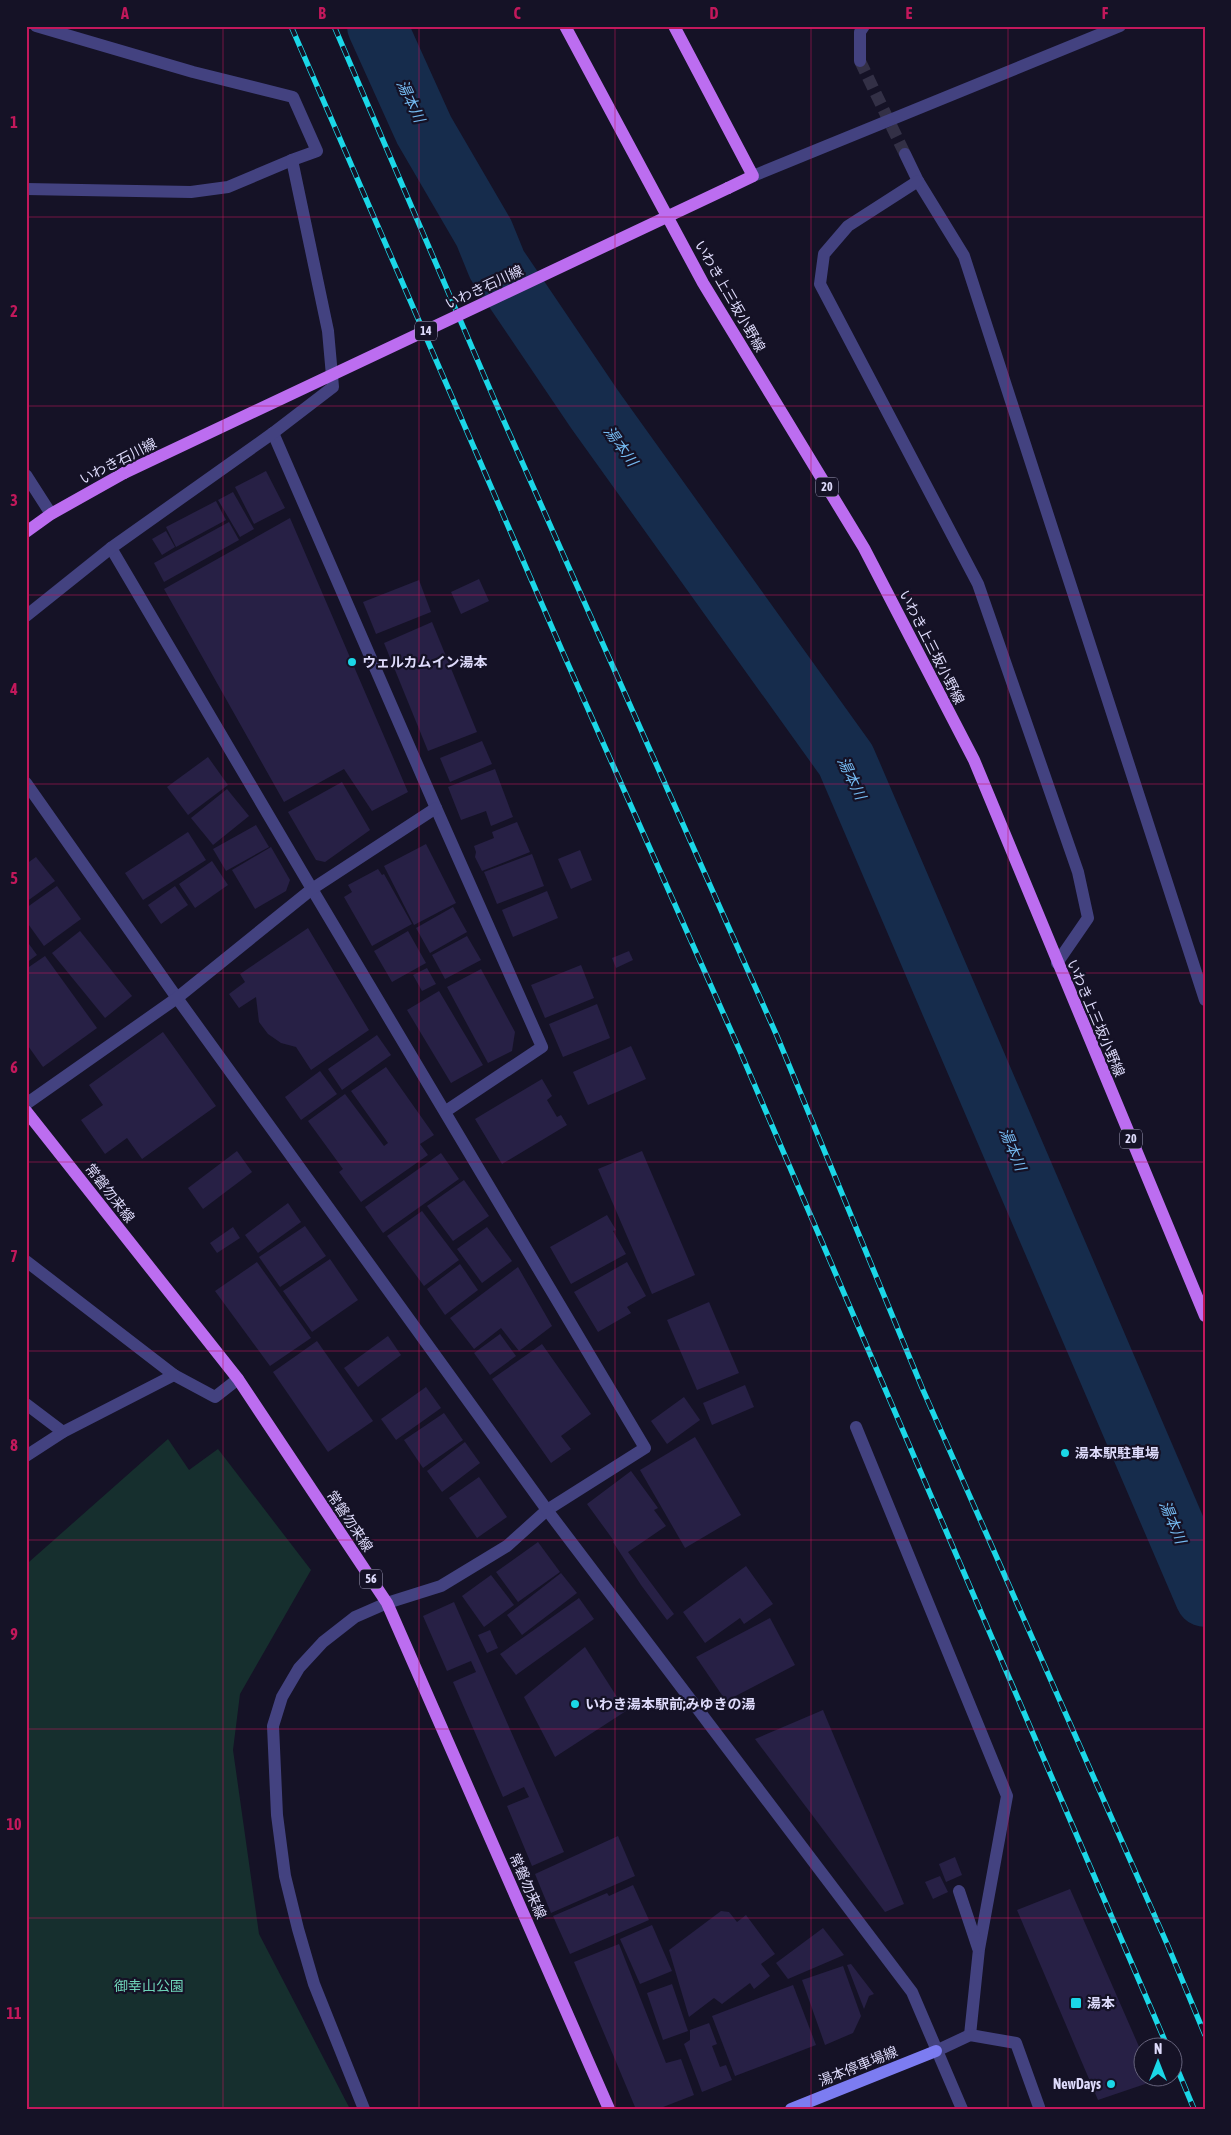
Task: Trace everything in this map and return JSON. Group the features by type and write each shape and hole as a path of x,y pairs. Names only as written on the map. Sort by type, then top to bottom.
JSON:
{"main road":[{"name":"いわき上三坂小野線","path":"565,26 703,283 868,557 974,760 1205,1316"},
{"path":"674,26 753,176"},
{"name":"いわき石川線","path":"26,532 52,514 124,473 753,176"},
{"name":"常磐勿来線","path":"26,1111 238,1379 387,1603 609,2109"},
{"name":"湯本停車場線","path":"791,2109 936,2051"}],"street":[{"path":"26,189 191,192 228,186 317,151 293,97 193,72 36,26"},
{"path":"860,61 860,32 864,26"},
{"path":"753,176 1120,26"},
{"path":"905,154 918,181 964,256 1205,1000"},
{"path":"26,616 111,548 273,433 333,387 328,331 292,160"},
{"path":"918,181 848,226 824,254 820,284 978,584 1078,872 1088,918 1057,963"},
{"path":"273,433 542,1047 446,1111"},
{"path":"26,475 52,514"},
{"path":"111,548 646,1448 547,1510 507,1546 441,1586 387,1603 355,1616 323,1642 299,1668 282,1698 274,1726 277,1815 285,1876 314,1984 364,2109"},
{"path":"26,783 177,998 547,1510 912,1992 962,2109"},
{"path":"26,1104 177,998 312,889 436,808"},
{"path":"26,1261 174,1375 215,1397 238,1379"},
{"path":"26,1456 63,1432 174,1375"},
{"path":"26,1404 63,1432"},
{"path":"856,1427 1007,1796 978,1949 970,2035"},
{"path":"959,1891 978,1949"},
{"path":"936,2051 970,2035 1016,2043 1039,2107 1038,2109"}],"green space":[{"name":"御幸山公園","path":"168,1439 189,1470 218,1449 311,1570 240,1694 233,1750 259,1934 350,2109 26,2109 26,1567 29,1562"}],"building":[{"path":"266,471 285,508 254,524 235,487"},
{"path":"233,492 254,529 240,537 218,500"},
{"path":"216,501 226,520 176,547 166,527"},
{"path":"290,518 408,792 372,811 344,769 284,802 164,589"},
{"path":"229,522 239,540 164,582 154,563"},
{"path":"166,531 175,547 162,555 152,539"},
{"path":"479,579 489,601 461,614 451,592"},
{"path":"419,580 431,612 376,634 363,602"},
{"path":"432,622 477,732 428,751 384,643"},
{"path":"482,741 492,764 450,782 440,758"},
{"path":"208,757 228,785 188,815 167,787"},
{"path":"495,769 513,817 491,826 486,811 461,820 448,787"},
{"path":"342,782 370,830 325,862 316,860 288,812"},
{"path":"227,789 249,816 213,845 191,818"},
{"path":"517,822 530,852 482,871 475,857 474,846 494,838 492,832"},
{"path":"256,825 269,847 226,871 213,849"},
{"path":"188,832 206,860 143,900 125,873"},
{"path":"426,844 456,903 414,925 384,866"},
{"path":"271,847 290,880 286,891 255,909 232,870"},
{"path":"580,850 592,880 571,889 558,859"},
{"path":"532,854 544,886 497,904 484,872"},
{"path":"36,857 55,881 26,902 26,864"},
{"path":"212,861 228,885 195,908 179,884"},
{"path":"378,869 382,875 384,874 412,924 372,946 344,897 352,892 348,885"},
{"path":"57,886 81,919 44,946 26,921 26,908"},
{"path":"175,886 188,905 161,924 148,905"},
{"path":"547,891 558,918 513,937 502,910"},
{"path":"453,907 467,932 430,953 416,928"},
{"path":"308,928 369,1030 311,1070 296,1047 281,1043 268,1034 259,1022 256,997 239,1008 229,994 245,982 240,974"},
{"path":"80,931 132,996 105,1018 52,953"},
{"path":"408,931 426,963 392,982 374,951"},
{"path":"467,936 481,960 445,979 432,955"},
{"path":"26,940 37,955 26,963"},
{"path":"629,951 633,960 616,968 612,958"},
{"path":"45,956 97,1028 43,1067 26,1043 26,969"},
{"path":"581,965 594,998 545,1018 531,985"},
{"path":"427,968 436,984 422,991 413,975"},
{"path":"481,969 515,1032 512,1051 488,1063 447,987"},
{"path":"439,991 483,1065 451,1083 407,1010"},
{"path":"597,1004 610,1038 563,1057 549,1024"},
{"path":"163,1032 216,1106 142,1159 127,1138 105,1154 81,1120 103,1105 89,1085"},
{"path":"377,1035 391,1055 342,1090 328,1069"},
{"path":"631,1046 646,1079 588,1105 573,1072"},
{"path":"386,1067 434,1135 420,1144 428,1155 361,1202 339,1172 343,1169 308,1121 345,1094 384,1146 388,1143 351,1091"},
{"path":"320,1071 337,1094 301,1120 285,1097"},
{"path":"542,1079 552,1096 547,1100 557,1117 561,1115 567,1125 502,1164 475,1119"},
{"path":"237,1151 252,1172 203,1209 188,1188"},
{"path":"642,1151 695,1275 652,1294 598,1169"},
{"path":"441,1153 459,1179 383,1233 365,1207"},
{"path":"464,1180 489,1216 453,1241 427,1206"},
{"path":"288,1203 301,1222 258,1253 245,1235"},
{"path":"422,1211 459,1260 424,1286 387,1236"},
{"path":"607,1215 616,1230 613,1231 626,1254 571,1284 550,1247"},
{"path":"305,1226 326,1256 280,1287 259,1257"},
{"path":"233,1227 240,1238 217,1253 210,1243"},
{"path":"487,1227 512,1261 482,1283 457,1249"},
{"path":"330,1259 358,1300 312,1332 283,1291"},
{"path":"257,1262 311,1338 270,1366 215,1291"},
{"path":"627,1262 646,1296 627,1307 631,1313 598,1332 574,1292"},
{"path":"460,1264 478,1290 445,1315 427,1289"},
{"path":"518,1267 552,1326 519,1351 501,1328 474,1349 450,1318"},
{"path":"709,1302 739,1373 697,1390 667,1320"},
{"path":"500,1334 516,1356 490,1375 474,1353"},
{"path":"388,1336 401,1355 358,1387 344,1368"},
{"path":"317,1341 373,1421 328,1452 273,1372"},
{"path":"542,1344 591,1414 561,1436 571,1449 551,1463 492,1379"},
{"path":"745,1385 754,1407 712,1425 703,1403"},
{"path":"426,1387 441,1408 396,1440 381,1419"},
{"path":"684,1397 700,1420 667,1444 651,1421"},
{"path":"444,1413 463,1440 423,1468 404,1440"},
{"path":"695,1437 741,1515 685,1548 640,1470"},
{"path":"465,1442 480,1463 442,1492 427,1471"},
{"path":"631,1471 658,1508 654,1510 666,1526 628,1552 674,1614 667,1620 641,1585 614,1541 587,1504"},
{"path":"479,1477 507,1517 477,1538 449,1498"},
{"path":"538,1542 560,1572 518,1602 496,1572"},
{"path":"746,1566 773,1604 744,1624 740,1618 705,1643 683,1612"},
{"path":"561,1573 577,1593 522,1635 507,1615"},
{"path":"491,1575 514,1605 484,1627 462,1596"},
{"path":"579,1598 594,1619 516,1675 500,1654"},
{"path":"454,1602 564,1852 532,1866 507,1806 529,1797 524,1787 503,1797 453,1682 476,1672 471,1661 447,1671 423,1616"},
{"path":"770,1618 795,1665 726,1701 696,1657"},
{"path":"490,1630 498,1648 487,1653 478,1635"},
{"name":"いわき湯本駅前;みゆきの湯","path":"585,1647 626,1711 555,1757 524,1697"},
{"path":"823,1710 904,1904 885,1912 755,1739"},
{"path":"618,1836 635,1876 551,1913 535,1874"},
{"path":"955,1857 962,1875 946,1882 939,1864"},
{"path":"940,1876 948,1892 933,1899 925,1882"},
{"path":"633,1885 649,1920 570,1954 553,1916 607,1893 609,1896"},
{"path":"1070,1889 1135,2038 1134,2088 1098,2100 1017,1910"},
{"path":"721,1911 729,1912 737,1922 746,1915 775,1954 761,1964 770,1976 754,1989 750,1983 722,2004 714,1998 689,2017 669,1950"},
{"path":"652,1925 672,1971 640,1984 620,1939"},
{"path":"823,1928 844,1955 788,1979 776,1963"},
{"path":"619,1944 666,2063 681,2059 694,2095 658,2109 635,2107 574,1962"},
{"path":"851,1964 874,1994 869,1996 864,2009 847,1965"},
{"path":"843,1966 861,2016 853,2033 825,2045 802,1980"},
{"path":"672,1984 688,2031 663,2040 647,1993"},
{"path":"793,1985 816,2045 735,2076 712,2016"},
{"path":"709,2023 717,2044 712,2046 720,2067 726,2065 732,2080 702,2092 684,2044 690,2040 690,2030"}],"waterway":[{"name":"湯本川","path":"377,26 424,130 484,233 497,265 595,410 846,760 1205,1597"}],"tunnel":[{"path":"860,61 905,154"}],"railway":[{"path":"291,26 564,655 740,1051 1164,2038"},
{"path":"334,26 495,401 777,1036 923,1390 1168,1946 1205,2035"},
{"path":"1184,2085 1194,2109"}],"place":[{"name":"ウェルカムイン湯本","path":"352,662"},
{"name":"湯本駅駐車場","path":"1065,1453"},
{"name":"いわき湯本駅前;みゆきの湯","path":"575,1704"},
{"name":"湯本","path":"1076,2003"},
{"name":"NewDays","path":"1111,2084"}]}
